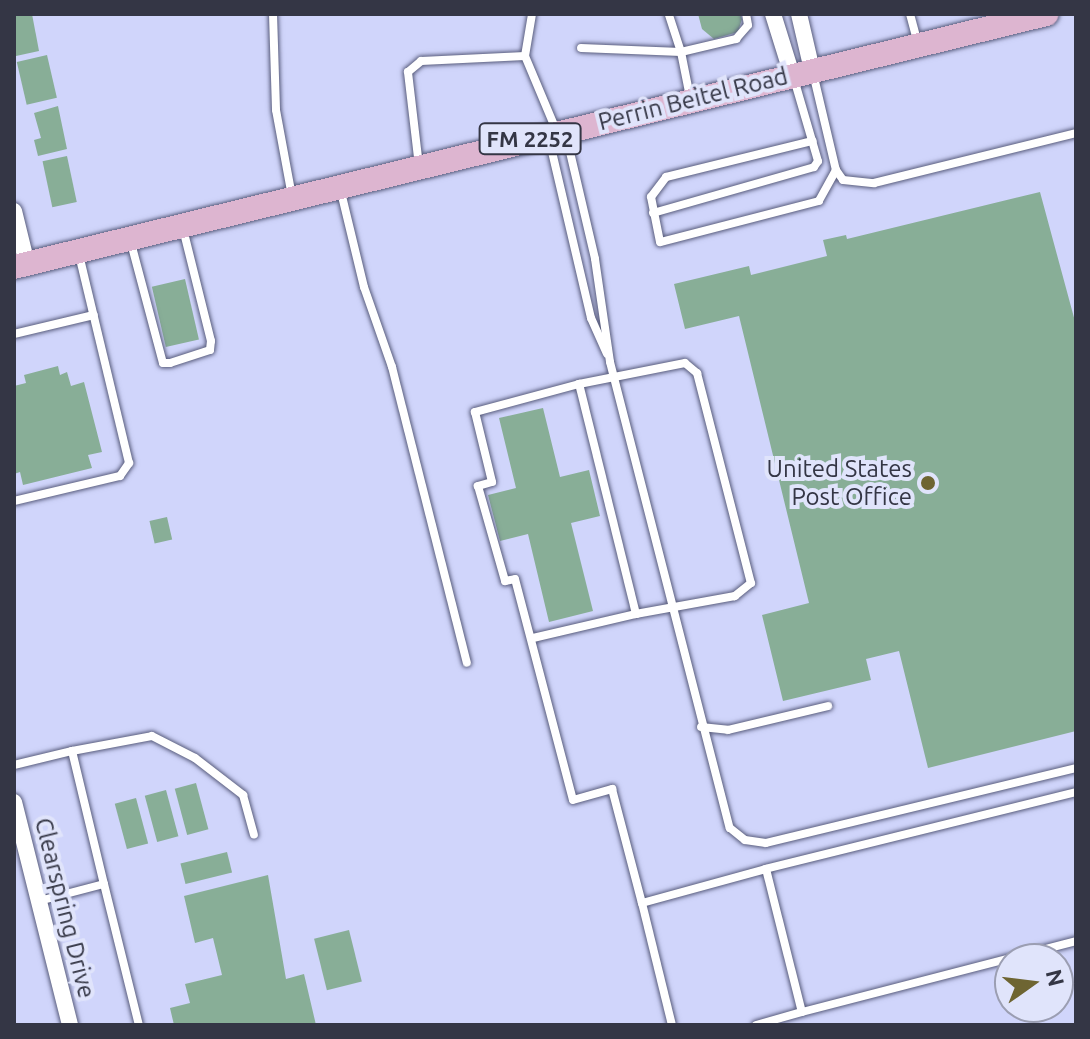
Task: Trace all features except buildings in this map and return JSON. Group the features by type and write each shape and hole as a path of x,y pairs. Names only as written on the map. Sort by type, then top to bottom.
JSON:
{"main road":[{"name":"Perrin Beitel Road","path":"20,265 1043,14"}],"street":[{"path":"773,14 802,72"},
{"path":"799,14 802,72"},
{"path":"14,211 20,265"},
{"name":"Clearspring Drive","path":"14,802 70,1025"}],"lane":[{"path":"273,14 276,110 292,198"},
{"path":"532,14 525,56 556,132 595,259 610,362"},
{"path":"669,14 691,100"},
{"path":"581,48 681,52 736,39 748,25 746,14"},
{"path":"910,14 918,44"},
{"path":"420,166 408,72 421,61 525,56"},
{"path":"653,213 807,173 818,161 802,72"},
{"path":"802,72 836,170 843,180 874,183 1076,133"},
{"path":"556,132 591,318 614,375 701,727 730,828 745,840 766,843 1076,768"},
{"path":"813,141 666,177 651,197 660,242 813,205 824,196 836,170"},
{"path":"339,187 364,287 392,367 467,663"},
{"path":"130,238 163,363 170,363 210,350 211,341 182,225"},
{"path":"14,501 120,476 129,463 79,251"},
{"path":"14,334 94,315"},
{"path":"533,638 636,614 672,610 735,596 751,583 697,373 685,363 614,375 475,412 492,482 478,486 505,581 515,579 533,638 573,800 612,789 672,1025"},
{"path":"579,384 636,614"},
{"path":"701,727 728,730 828,706"},
{"path":"14,765 152,736 195,758 243,795 254,835"},
{"path":"72,751 139,1025"},
{"path":"642,903 1076,792"},
{"path":"766,869 802,1012"},
{"path":"39,901 104,884"},
{"path":"756,1025 1076,941"}],"place":[{"name":"United States Post Office","path":"928,483"}]}
